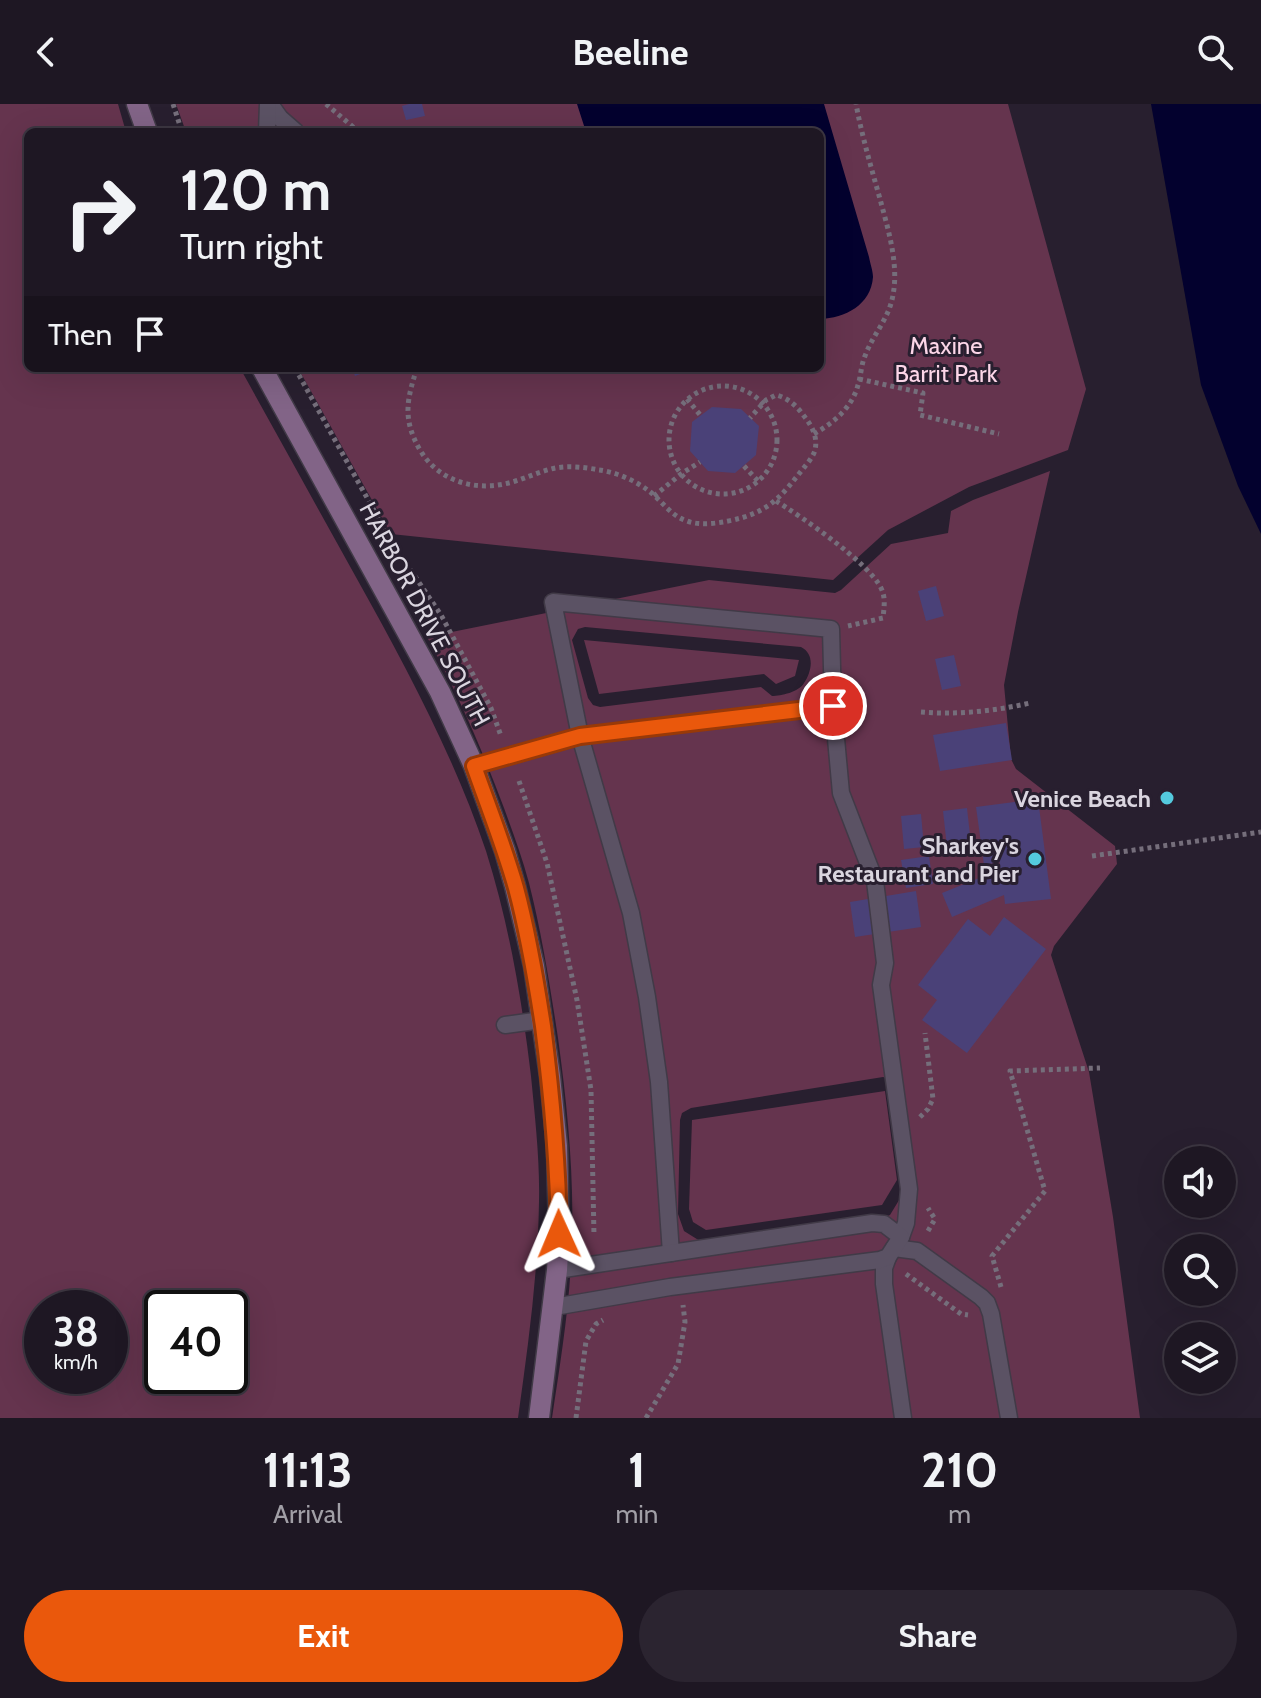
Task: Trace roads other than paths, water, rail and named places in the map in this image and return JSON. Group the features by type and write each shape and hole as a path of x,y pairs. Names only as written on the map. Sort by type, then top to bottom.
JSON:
{"street":[{"path":"137,104 146,128"},
{"name":"HARBOR DRIVE SOUTH","path":"264,372 434,680 474,766 515,886 534,966 557,1146 557,1270 539,1418"}],"lane":[{"path":"267,128 269,104"},
{"path":"269,104 291,128"},
{"path":"671,1253 659,1082 647,997 631,913 580,736 553,602 831,629 833,706 841,793 875,881 885,963 881,985 909,1189 906,1223 884,1268 903,1418"},
{"path":"474,766 580,736 833,706"},
{"path":"505,1025 542,1020"},
{"path":"557,1270 872,1223 884,1224 894,1247"},
{"path":"554,1307 670,1287 880,1260 894,1247"},
{"path":"894,1247 917,1251 987,1303 1009,1418"}],"place":[{"name":"Venice Beach","path":"1167,798"},
{"name":"Sharkey's Restaurant and Pier","path":"1035,859"}],"park label":[{"name":"Maxine Barrit Park","path":"946,359"}]}
